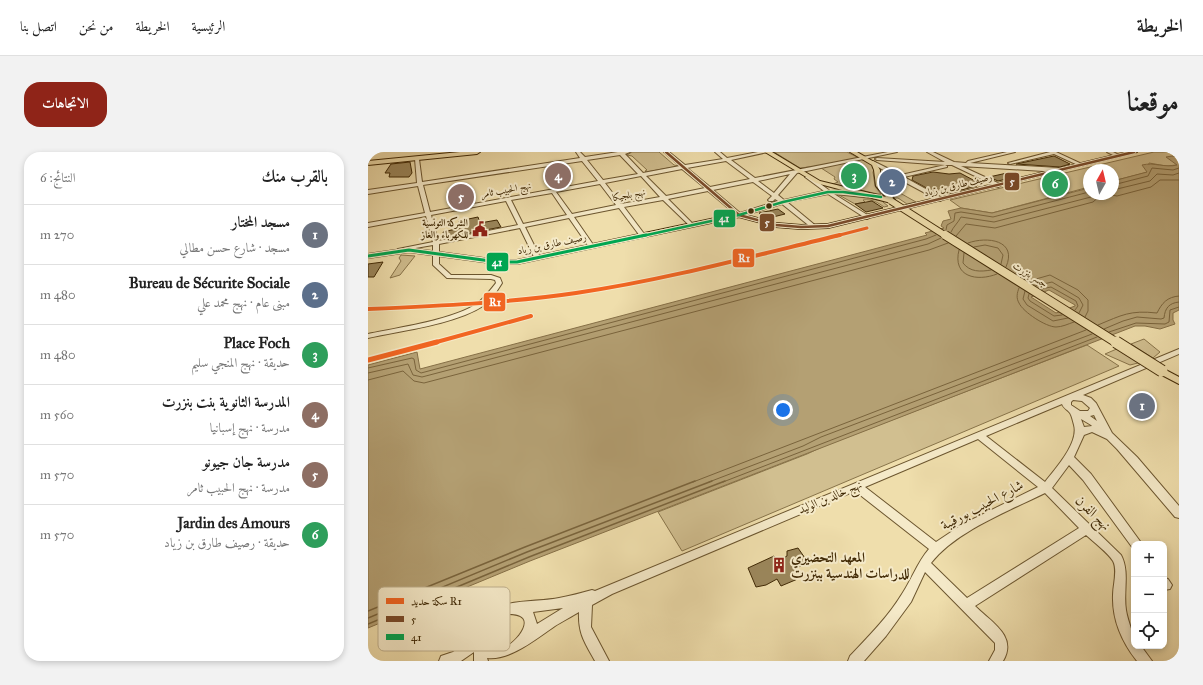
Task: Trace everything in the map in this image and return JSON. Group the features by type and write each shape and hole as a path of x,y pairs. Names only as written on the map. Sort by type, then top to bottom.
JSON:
{"main road":[{"path":"368,163 477,152"},
{"path":"767,152 797,172 825,184 888,199"},
{"path":"853,152 872,162 877,170 881,188 888,199"},
{"name":"رصيف طارق بن زياد","path":"368,256 409,250 498,262 517,262 739,215 776,225 814,227 828,226 1134,152"},
{"name":"جسر بنزرت","path":"888,199 1163,370"},
{"path":"1163,370 1179,378"},
{"path":"1163,370 1179,381"}],"street":[{"path":"578,152 618,206 642,235"},
{"path":"368,192 628,152"},
{"path":"666,152 739,215"},
{"path":"717,152 814,227"},
{"name":"نهج الحبيب ثامر","path":"368,224 767,152"},
{"path":"865,158 895,152"},
{"path":"929,152 998,185"},
{"path":"984,152 1037,176"},
{"path":"879,181 886,178 899,177 1013,152"},
{"path":"1010,163 1053,152 1082,165"},
{"path":"1109,152 1119,156"},
{"path":"620,153 691,225"},
{"path":"865,158 1022,169 1060,170"},
{"name":"نهج بلجيكا","path":"397,251 865,158"},
{"path":"368,336 439,319 472,309 481,304 499,283 498,279 491,277 459,278 446,276 435,263 436,243 420,184 417,159"},
{"path":"872,162 940,199"},
{"path":"764,208 797,172"},
{"path":"808,177 867,217"},
{"path":"553,191 591,246"},
{"name":"رصيف طارق بن زياد","path":"739,215 783,202 828,192 843,192 888,199"},
{"path":"508,199 537,257"},
{"name":"نهج خالد بن الوليد","path":"525,640 552,620 586,599 1099,386 1179,351"},
{"name":"شارع الحبيب بورقيبة","path":"855,661 907,598 924,563 936,548 967,527 1046,488 1069,458 1092,411 1099,386"},
{"path":"1110,437 1093,429 1086,430 1080,434 1079,425 1074,411 1066,403 1070,398 1085,398 1110,437 1179,514"},
{"path":"1052,405 1062,406 1074,411 1092,411"},
{"path":"1092,411 1110,437"},
{"name":"نهج الفرن","path":"979,435 1046,488 1117,558 1121,568 1118,601 1121,622 1129,640 1145,661"},
{"path":"1069,458 1087,477 1134,541"},
{"path":"856,486 936,548"},
{"path":"966,605 1088,528"},
{"path":"924,563 1000,640 1002,651 996,661"},
{"path":"586,599 585,627 589,638 602,661"},
{"name":"نهج خالد بن الوليد","path":"515,608 559,604 586,599"},
{"path":"504,661 513,650 525,640 531,626 527,613 515,608 510,609"},
{"path":"446,661 466,651"},
{"path":"480,651 481,661"},
{"path":"486,651 497,654 509,651"}],"shaded area":[{"path":"632,152 659,152 674,165 679,166 646,172 645,171 647,170 632,156 627,155"},
{"path":"774,152 847,152 873,165 875,186 881,194 833,184 838,182 834,179 835,177 818,166 800,168"},
{"path":"1154,152 1179,152 1179,157 1172,156 1177,165 1166,166 1149,163 1148,172 1119,179 1119,164 1103,164"},
{"path":"1083,169 1083,189 992,213 961,208 950,200"},
{"path":"882,184 916,202 907,204 898,198 895,198"},
{"path":"841,194 883,201 888,206 884,207 872,200 863,200 865,202 855,204 839,195"},
{"path":"401,255 415,256 400,275 390,278 401,261 399,258"},
{"path":"1144,339 1160,352 1153,358 1131,344"},
{"path":"1087,345 1119,366 682,551 658,512 824,446"},
{"path":"1119,348 1142,362 1130,365 1105,354"}],"water":[{"path":"1166,157 1179,157 1179,310 1173,313 1173,320 1175,324 1160,329 1135,326 530,561 467,587 378,587 378,624 368,628 368,365 417,352 420,369 927,235 925,233 944,228 941,226 943,221 951,219 948,211 961,208 992,213 1083,190 1083,200 1119,200 1119,179 1147,172 1142,165 1146,164 1177,165","holes":["1049,290 1075,305 1056,313 1031,297"]}],"building":[{"path":"1054,156 1070,164 1060,167 1016,164"},
{"path":"410,162 412,173 409,177 389,177 390,173 385,173 391,164"},
{"path":"933,172 949,174 960,173 977,182 977,186 950,193 932,191 912,180 913,176"},
{"path":"1007,173 1015,177 998,181 989,177"},
{"path":"872,201 883,208 866,212 855,204"},
{"path":"778,209 785,214 765,219 759,213"},
{"name":"الشركة التونسية للكهرباء والغاز","path":"478,217 480,223 497,220 501,227 445,238 443,232 460,228 459,221"},
{"path":"383,262 374,277 368,277 368,264"},
{"name":"المعهد التحضيري للدراسات الهندسية ببنزرت","path":"798,548 807,561 795,570 800,578 781,586 777,579 766,585 756,587 748,568 774,556 778,561 787,556 787,551"}],"rail line":[{"name":"R1","path":"368,309 499,302 577,293 613,287 686,271 867,228"},
{"name":"R1","path":"368,360 531,316"}],"transit line":[{"name":"5","path":"666,152 739,215 776,225 801,227 828,226 1134,152"},
{"name":"41","path":"368,256 409,250 498,262 517,262 739,215 783,202 828,192 843,192 881,197"}],"place":[{"name":"المدرسة الثانوية بنت بنزرت","path":"558,176"},
{"name":"Place Foch","path":"854,176"},
{"name":"Bureau de Sécurite Sociale","path":"892,182"},
{"name":"Jardin des Amours","path":"1055,184"},
{"name":"مدرسة جان جيونو","path":"461,197"},
{"name":"الشركة التونسية للكهرباء والغاز","path":"480,229"},
{"name":"مسجد المختار","path":"1142,406"},
{"name":"المعهد التحضيري للدراسات الهندسية ببنزرت","path":"779,565"}]}
